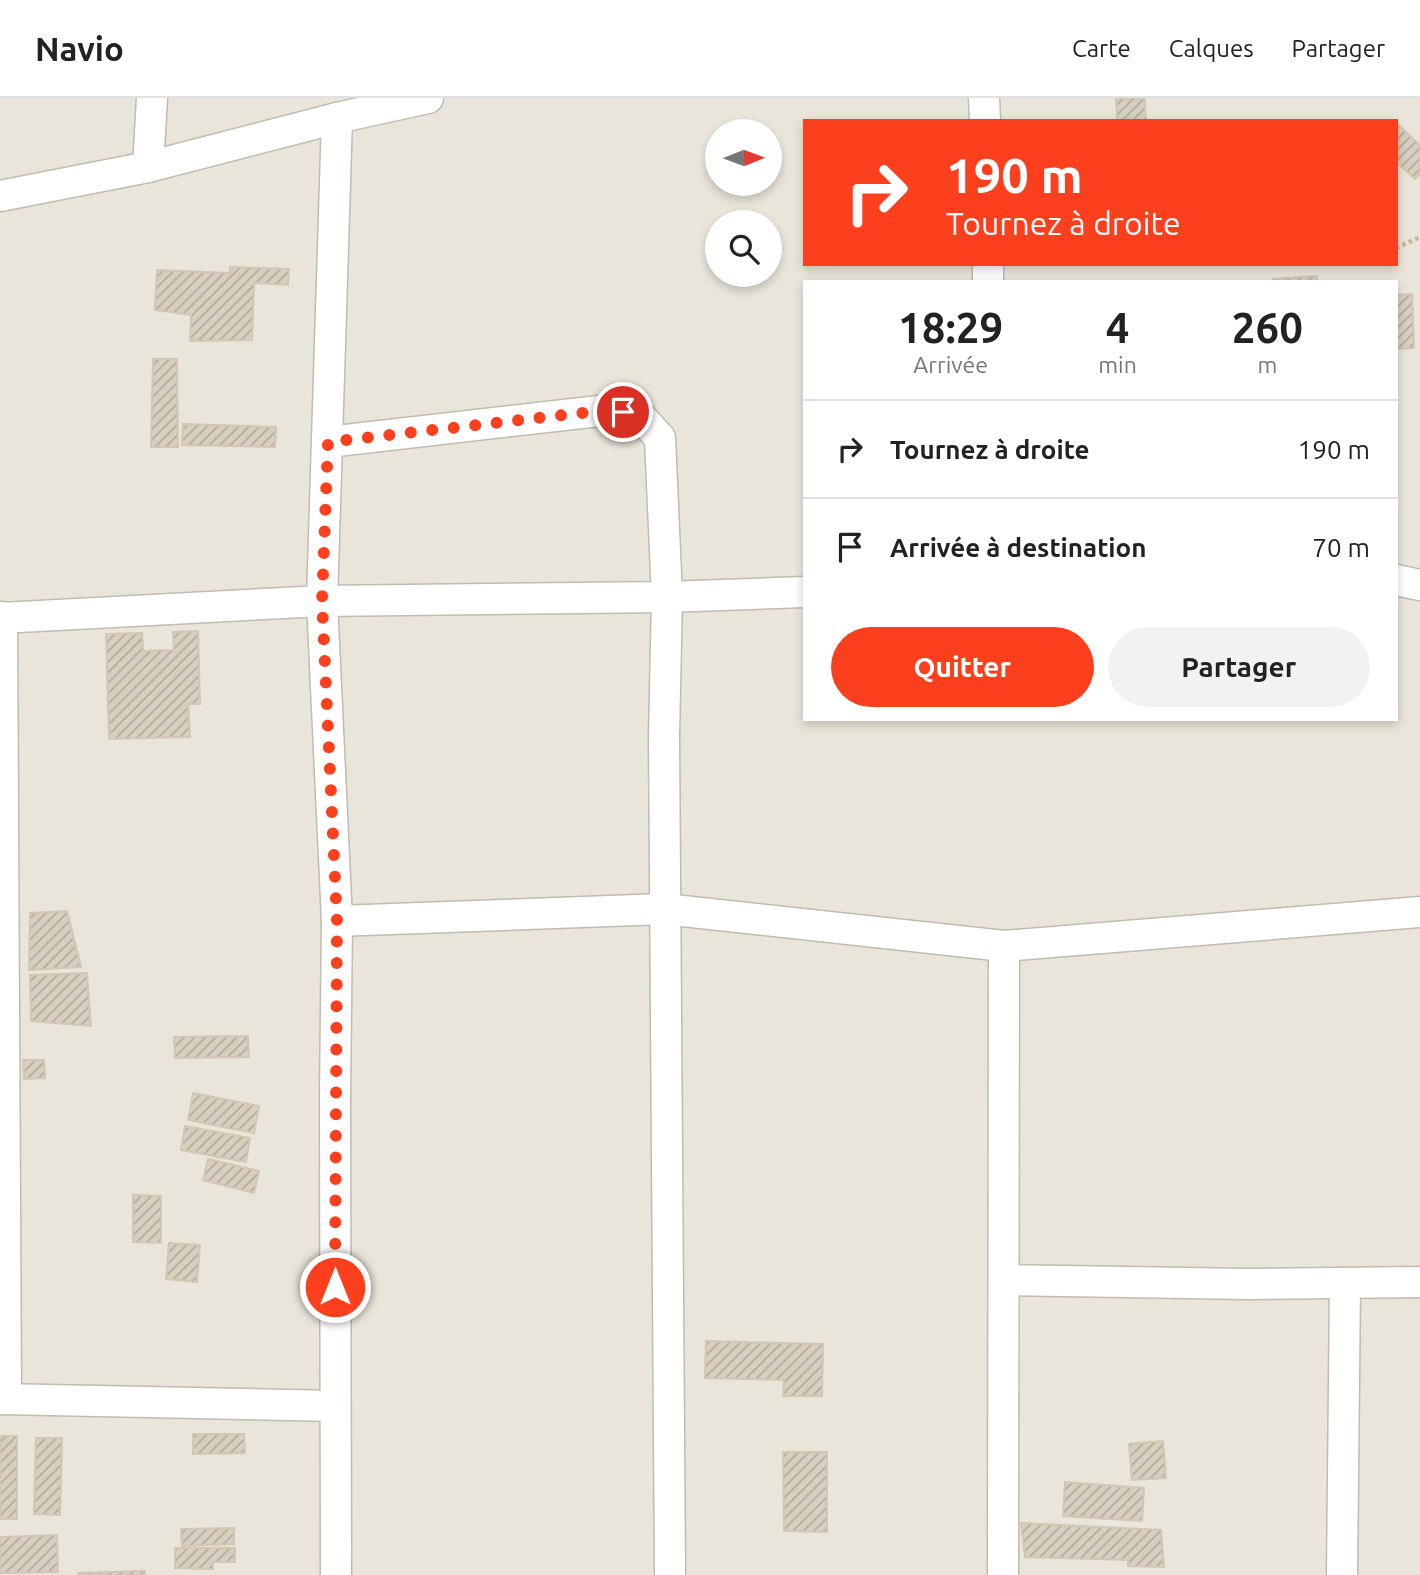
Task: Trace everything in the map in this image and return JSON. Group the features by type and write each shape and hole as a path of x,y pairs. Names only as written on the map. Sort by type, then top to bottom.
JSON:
{"street":[{"path":"148,167 152,98"},
{"path":"0,196 148,167 337,118 428,98"},
{"path":"984,98 985,119"},
{"path":"336,1575 337,921 322,601 337,118"},
{"path":"328,442 608,410 638,414 660,438 667,597 664,909 670,1575"},
{"path":"1398,580 1420,585"},
{"path":"335,1406 3,1399 1,617 322,601 667,597 803,592"},
{"path":"337,921 664,909 1004,946 1420,912"},
{"path":"1003,1575 1004,946"},
{"path":"1005,1280 1345,1284 1420,1282"},
{"path":"1342,1575 1345,1284"}],"path":[{"path":"1398,247 1420,237"}],"shaded area":[{"path":"0,98 1420,98 1420,1575 0,1575"}],"building":[{"path":"1116,98 1145,98 1146,119 1117,119"},
{"path":"1398,125 1420,145 1420,174 1415,179 1398,164"},
{"path":"230,267 289,269 288,285 254,283 252,340 190,341 191,315 155,310 157,270 230,273"},
{"path":"1317,276 1317,280 1273,279"},
{"path":"1412,294 1414,348 1398,349 1398,295"},
{"path":"153,359 177,359 178,447 151,447"},
{"path":"183,424 276,427 275,447 182,445"},
{"path":"198,631 200,704 188,704 190,737 109,739 106,634 142,633 143,651 174,650 173,632"},
{"path":"67,911 81,967 29,970 30,913"},
{"path":"87,973 91,1026 31,1021 30,975"},
{"path":"248,1036 249,1057 175,1058 174,1037"},
{"path":"23,1060 44,1060 45,1078 24,1079"},
{"path":"193,1093 259,1106 254,1133 188,1120"},
{"path":"185,1126 250,1138 246,1162 181,1150"},
{"path":"208,1159 259,1171 254,1193 203,1180"},
{"path":"133,1195 161,1196 161,1243 133,1242"},
{"path":"169,1243 200,1245 197,1282 166,1279"},
{"path":"706,1341 823,1344 822,1396 783,1396 784,1380 705,1378"},
{"path":"193,1434 244,1434 245,1453 193,1454"},
{"path":"0,1436 17,1436 17,1519 0,1519"},
{"path":"36,1438 62,1438 60,1515 34,1514"},
{"path":"1163,1441 1166,1478 1132,1480 1129,1444"},
{"path":"783,1452 827,1452 827,1532 784,1531"},
{"path":"1065,1482 1144,1488 1142,1521 1063,1516"},
{"path":"1021,1523 1161,1530 1164,1567 1128,1566 1128,1560 1025,1557"},
{"path":"234,1528 234,1544 182,1546 181,1529"},
{"path":"57,1535 58,1572 0,1573 0,1537"},
{"path":"175,1548 235,1548 235,1562 213,1562 213,1569 175,1568"},
{"path":"145,1571 145,1575 78,1575 78,1573"}],"route":[{"path":"335,1287 337,921 322,601 328,442 608,410 623,412"}]}
